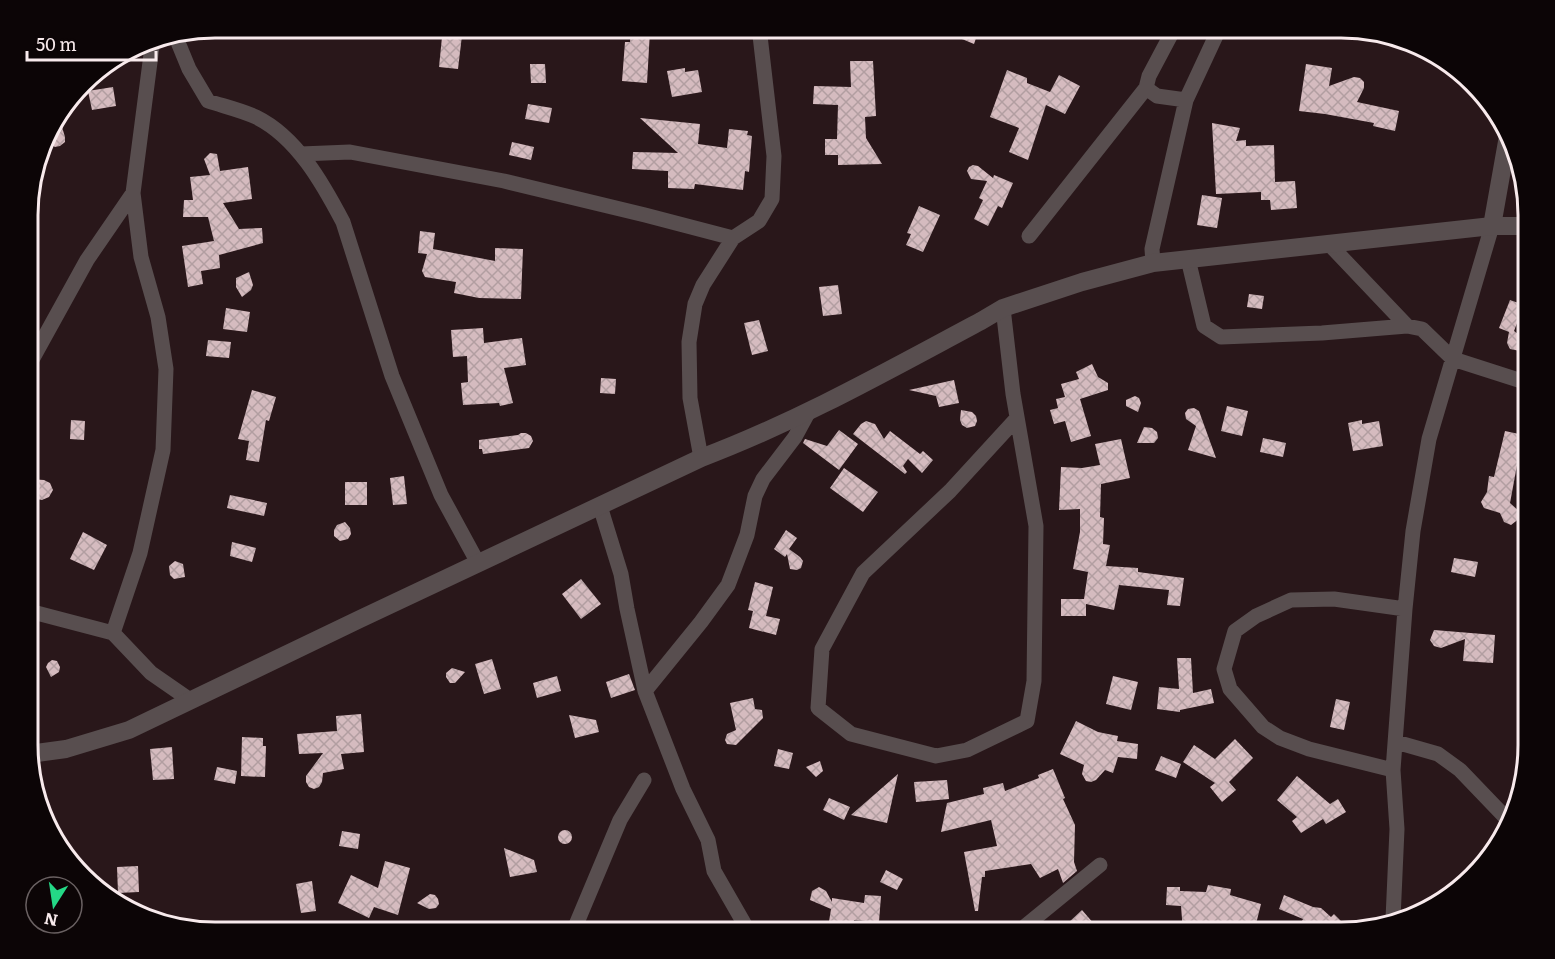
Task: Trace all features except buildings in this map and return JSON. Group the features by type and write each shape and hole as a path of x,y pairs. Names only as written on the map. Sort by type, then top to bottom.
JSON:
{"street":[{"path":"701,458 690,398 689,342 695,304 703,285 733,238 759,221 772,198 774,156 760,38"},
{"path":"1029,236 1146,88 1149,76 1169,38"},
{"path":"1153,263 1152,249 1185,100 1215,38"},
{"path":"178,42 189,69 208,100 256,117 279,132 301,154 331,199 343,222 392,376 441,495 478,563"},
{"path":"113,633 140,553 163,450 166,369 158,317 141,257 133,193 152,49"},
{"path":"1146,88 1157,96 1185,100"},
{"path":"1393,913 1397,829 1394,770 1413,531 1429,440 1492,226 1505,151"},
{"path":"301,154 350,152 504,181 733,238"},
{"path":"38,347 87,260 133,193"},
{"path":"38,754 66,749 129,730 701,458 749,440 808,413 1003,308 1082,282 1153,263 1492,226 1517,226"},
{"path":"1330,245 1407,326"},
{"path":"1188,259 1204,326 1221,337 1322,333 1407,326 1422,329 1453,359 1517,379"},
{"path":"1003,308 1017,418 1036,526 1034,681 1027,721 967,750 936,756 851,734 818,708 822,649 863,573 950,491 1017,418"},
{"path":"645,691 728,585 747,535 755,496 763,479 795,437 808,413"},
{"path":"600,506 621,574 645,691 683,789 708,840 714,872 743,922"},
{"path":"1394,770 1309,749 1280,738 1263,727 1230,689 1224,669 1235,631 1256,616 1291,600 1334,599 1405,609"},
{"path":"38,614 113,633 151,673 190,700"},
{"path":"1396,742 1438,754 1460,770 1503,814"},
{"path":"577,922 620,820 644,780"},
{"path":"1031,921 1100,865"}]}
